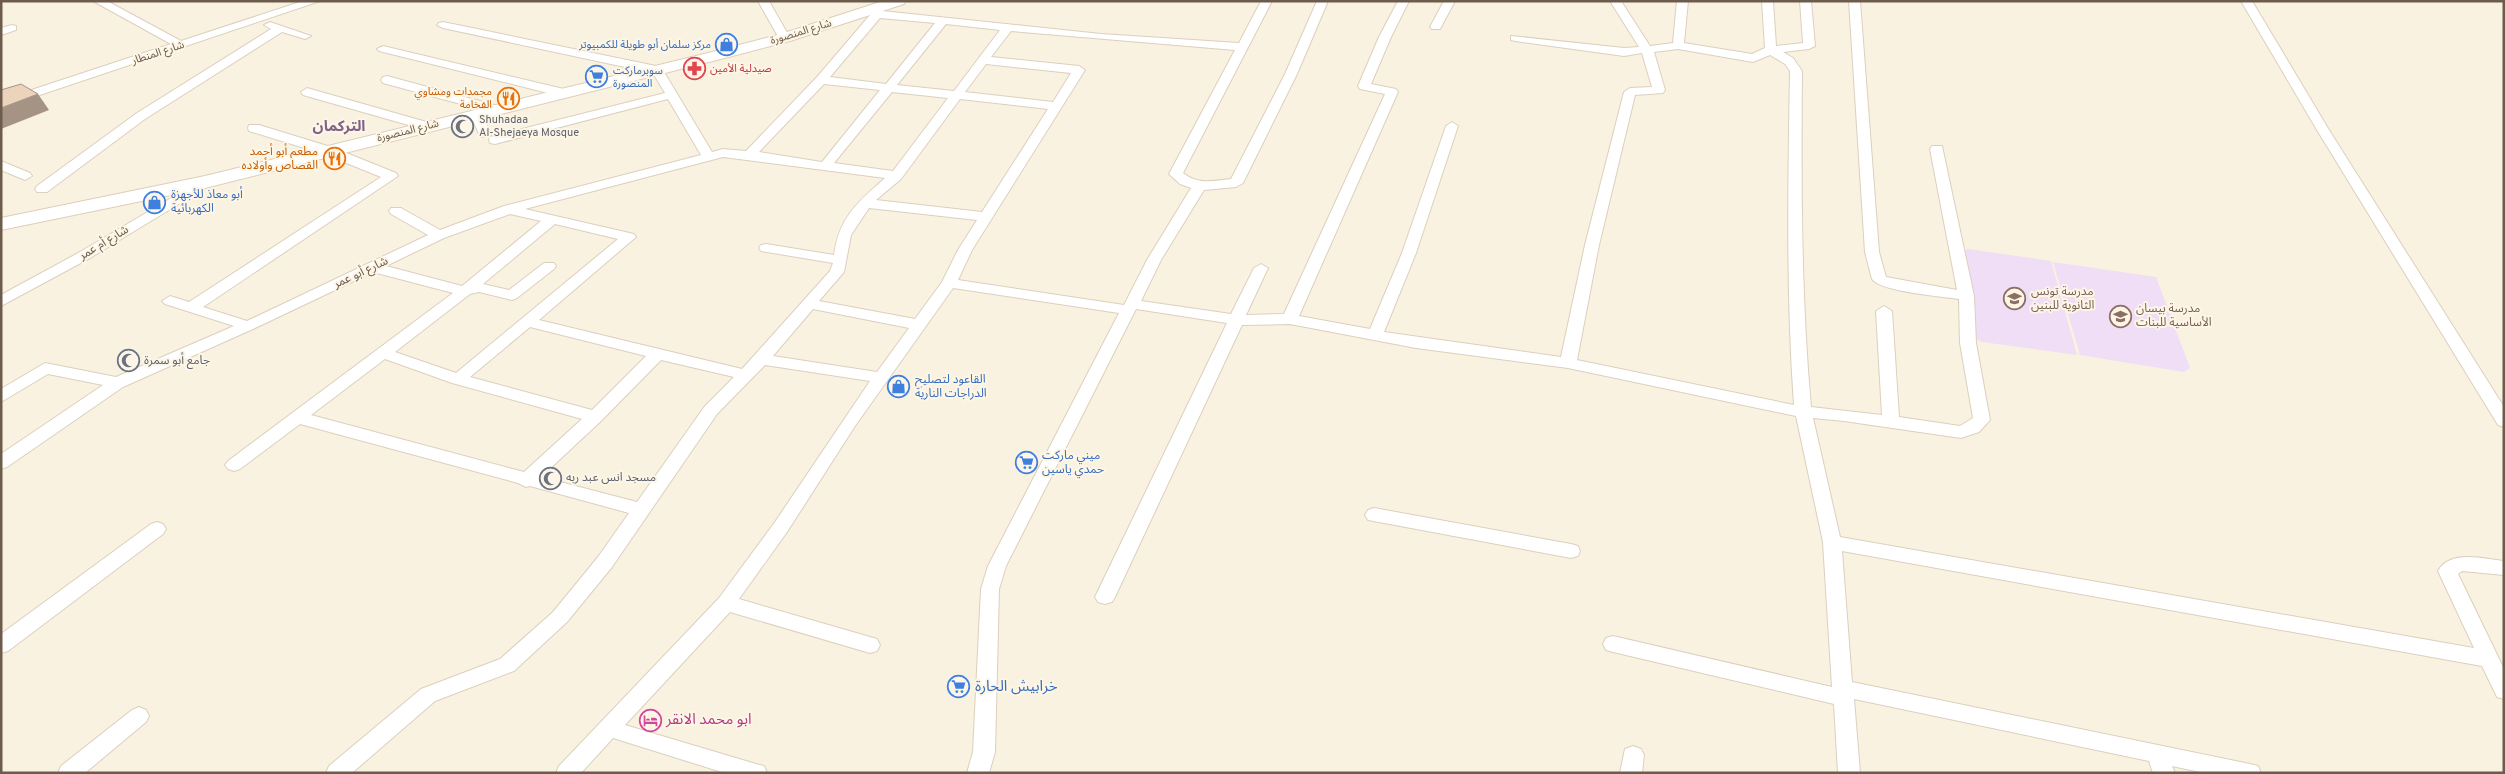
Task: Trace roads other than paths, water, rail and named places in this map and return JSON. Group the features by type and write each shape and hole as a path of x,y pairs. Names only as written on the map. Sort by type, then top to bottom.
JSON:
{"main road":[{"name":"شارع المنصورة","path":"1,224 206,182 784,38 882,7"}],"street":[{"path":"98,1 180,45"},
{"name":"شارع المنطار","path":"1,104 315,1"},
{"path":"764,1 784,38"},
{"path":"1267,1 1176,174 1185,181 1199,186 1236,183 1291,74 1323,1"},
{"path":"1290,319 1392,92 1364,86 1404,1"},
{"path":"1436,27 1450,1"},
{"path":"1568,363 1592,245 1630,92 1659,90 1647,50 1615,1"},
{"path":"1678,46 1683,1"},
{"path":"1767,1 1771,50"},
{"path":"1515,38 1624,52 1678,46 1753,58 1771,50 1809,46 1805,1"},
{"path":"1854,1 1872,252 1876,273 1879,279 1888,283 1966,296"},
{"path":"2246,1 2328,138 2504,422"},
{"path":"749,155 821,80 882,7 943,21 1101,37 1242,47"},
{"path":"258,20 279,29 305,36"},
{"path":"825,166 943,21"},
{"path":"443,25 657,70 709,157"},
{"path":"337,773 428,695 508,665 560,617 604,562 711,410 746,375 837,272 841,260 844,235 866,203 896,176 934,128 956,95 1008,27"},
{"path":"42,189 142,116 279,29"},
{"path":"383,49 564,93"},
{"path":"1771,50 1789,61 1796,71 1794,209 1798,350 1803,412 1832,542 1849,773"},
{"path":"567,773 607,728 726,603 781,527 849,422 949,283 986,217 1079,70 984,60"},
{"path":"387,80 494,109"},
{"path":"821,80 1056,106"},
{"path":"307,92 426,126"},
{"path":"476,114 490,137 672,95"},
{"path":"1375,336 1409,253 1452,126"},
{"path":"192,307 391,176 329,151 254,128"},
{"path":"949,283 1238,320 1290,319 1375,336 1568,363 1803,412 1891,421 1961,432 1973,428 1982,420 1968,343 1966,296 1938,149"},
{"name":"شارع أبو عمر","path":"1,463 117,383 248,326 439,236 509,209 723,153 896,176"},
{"path":"1,165 25,176"},
{"name":"شارع أم عمر","path":"1,301 85,255 206,182"},
{"path":"978,773 984,752 990,589 997,566 1154,260 1199,186"},
{"path":"866,203 986,217"},
{"path":"458,378 628,237 509,209"},
{"path":"396,212 439,236"},
{"path":"234,465 465,291 551,220"},
{"path":"766,248 841,260"},
{"path":"372,267 465,291 478,287 512,296 549,266"},
{"path":"1105,597 1261,268"},
{"path":"170,301 248,326"},
{"path":"809,304 919,326"},
{"path":"1884,311 1891,421"},
{"path":"527,322 746,375"},
{"path":"383,353 458,378 595,418"},
{"path":"526,480 595,418 657,354"},
{"path":"761,358 882,378"},
{"path":"1,397 44,368 117,383"},
{"path":"297,418 641,510"},
{"path":"1374,514 1571,551"},
{"path":"1,645 157,528"},
{"path":"1832,542 2488,659"},
{"path":"2504,568 2459,564 2447,571 2504,691"},
{"path":"726,603 870,645"},
{"path":"1613,644 1842,693 2157,752 2250,773"},
{"path":"69,773 139,716"},
{"path":"607,728 756,773"},
{"path":"2157,752 2164,773"}],"place":[{"name":"مركز سلمان أبو طويلة للكمبيوتر","path":"727,45"},
{"name":"صيدلية الأمين","path":"694,69"},
{"name":"سوبرماركت المنصورة","path":"597,77"},
{"name":"مجمدات ومشاوي الفخامة","path":"508,98"},
{"name":"Shuhadaa Al-Shejaeya Mosque","path":"463,126"},
{"name":"مطعم أبو أحمد القصاص وأولاده","path":"334,159"},
{"name":"أبو معاذ للأجهزة الكهربائية","path":"155,202"},
{"name":"مدرسة تونس الثانوية للبنين","path":"2015,299"},
{"name":"مدرسة بيسان الأساسية للبنات","path":"2120,316"},
{"name":"جامع أبو سمرة","path":"128,361"},
{"name":"القاعود لتصليح الدراجات النارية","path":"899,387"},
{"name":"ميني ماركت حمدي ياسين","path":"1026,463"},
{"name":"مسجد انس عبد ربه","path":"550,478"},
{"name":"خرابيش الحارة","path":"959,687"},
{"name":"ابو محمد الانقر","path":"650,720"}],"district":[{"name":"التركمان","path":"339,127"}]}
